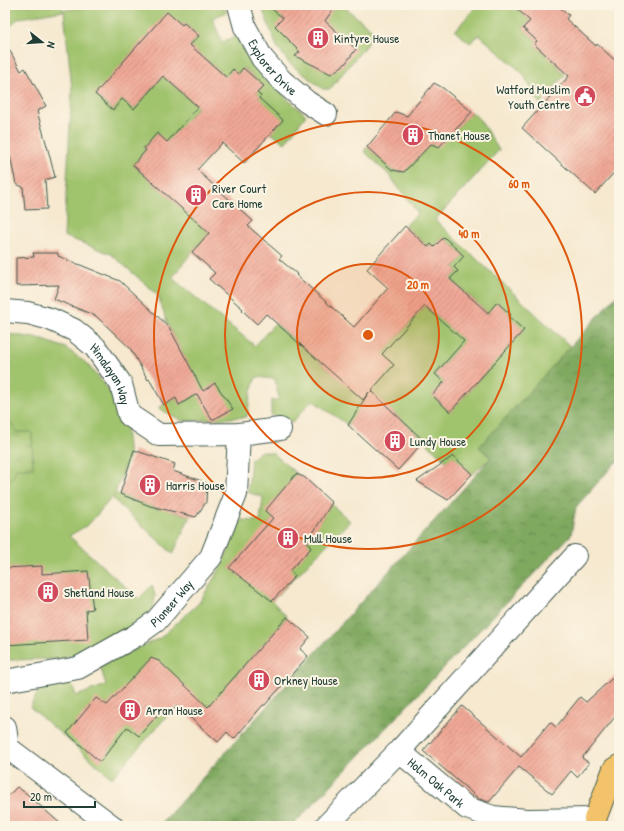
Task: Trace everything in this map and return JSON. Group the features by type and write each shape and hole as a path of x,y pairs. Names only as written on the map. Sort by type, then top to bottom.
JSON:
{"main road":[{"path":"595,823 614,769 619,766"}],"street":[{"name":"Explorer Drive","path":"239,5 245,27 262,58 282,81 307,102 326,114"},
{"path":"5,307 5,312"},
{"name":"Himalayan Way","path":"5,312 28,313 50,319 74,330 95,347 121,384 129,415 159,435 239,434 280,429"},
{"name":"Pioneer Way","path":"5,681 78,668 140,632 156,620 211,557 236,494 239,434"},
{"path":"326,826 401,749 575,556"},
{"path":"5,727 8,748 112,826"},
{"name":"Holm Oak Park","path":"401,749 406,757 467,808 493,817 595,823"}],"green space":[{"path":"5,5 60,5 64,10 94,5 222,5 227,12 212,18 222,42 237,36 242,46 286,98 306,115 285,143 271,133 259,98 261,96 257,93 263,86 244,68 238,74 233,69 226,77 190,45 199,36 184,23 95,94 112,110 122,99 134,109 163,76 198,107 167,142 157,133 144,148 146,150 133,165 209,233 172,278 255,346 275,323 360,397 380,380 394,365 382,354 425,306 464,341 435,374 444,382 432,395 450,412 524,330 509,317 511,315 498,303 488,313 451,279 458,271 454,267 464,255 444,237 434,247 431,244 428,247 405,226 418,213 388,174 364,151 367,147 392,170 404,172 431,144 439,146 472,112 480,120 499,150 435,220 571,347 480,447 491,458 472,474 453,457 446,461 383,403 367,397 348,425 312,400 293,422 271,415 271,401 279,399 275,379 256,377 251,392 247,417 183,421 158,408 176,398 180,405 197,394 188,364 167,323 158,295 111,254 64,236 72,89 64,11 19,18 5,32"},
{"path":"261,5 342,5 376,33 330,89 323,89 289,63 277,47"},
{"path":"477,5 513,5 530,21 523,28 537,41 534,44 554,62 565,75 540,104 523,74 479,35 470,43 455,31"},
{"path":"619,293 619,462 616,462 576,507 571,535 292,826 159,826 491,458 479,447"},
{"path":"5,334 40,339 66,348 86,363 106,386 125,419 129,456 115,493 159,509 160,504 173,512 190,516 173,554 113,499 114,495 89,524 69,536 139,599 152,585 155,596 153,608 143,620 92,650 60,659 5,660"},
{"path":"5,419 12,424 16,432 32,432 33,468 16,468 13,477 5,483"},
{"path":"261,451 273,453 350,521 272,601 287,617 195,722 190,690 112,778 30,707 40,688 56,683 71,681 76,696 106,685 100,666 160,638 199,603 221,567 241,520 260,521 263,497 247,492 251,459"}],"building":[{"name":"Kintyre House","path":"267,5 336,5 325,21 356,49 345,64 331,74 295,56 300,52 275,26 283,18"},
{"name":"Watford Muslim Youth Centre","path":"513,5 557,5 569,15 566,19 619,64 619,167 595,194 522,128 569,76 534,44 537,41 523,28 530,21"},
{"name":"River Court Care Home","path":"167,12 182,25 184,23 199,36 190,45 226,77 233,69 238,74 243,68 264,86 257,93 261,96 259,98 283,120 244,163 222,143 197,170 253,221 248,226 282,256 279,259 354,327 388,288 367,269 405,226 428,247 431,244 434,247 444,237 464,256 454,267 458,271 450,279 488,313 497,302 511,315 509,317 524,330 450,412 432,395 444,382 435,374 464,341 425,306 382,354 394,365 371,391 424,441 398,470 348,425 369,392 363,400 266,314 257,324 242,310 243,309 209,279 215,273 192,252 209,233 133,165 146,150 144,148 157,133 167,142 198,107 163,76 134,109 122,99 113,110 95,94"},
{"path":"5,42 21,71 25,68 46,106 37,111 55,177 45,180 47,209 25,210 23,187 16,184 10,156 8,156 5,136"},
{"name":"Thanet House","path":"434,83 443,88 472,112 439,147 431,144 404,172 392,170 367,147 396,112 407,116"},
{"path":"33,253 58,253 58,256 120,281 169,327 203,391 215,383 233,409 212,420 197,394 179,405 176,398 164,405 130,348 96,316 54,299 59,285 16,286 16,258 34,257"},
{"name":"Harris House","path":"134,450 175,464 173,471 207,483 206,502 196,517 150,506 120,494"},
{"path":"453,456 472,474 448,500 417,481"},
{"name":"Mull House","path":"296,474 304,477 332,503 307,542 311,548 290,570 295,576 272,601 229,568 273,518 265,511"},
{"name":"Shetland House","path":"42,566 42,574 88,571 93,609 86,610 88,640 5,645 5,568"},
{"path":"287,617 310,637 300,649 308,656 234,739 227,732 218,742 177,706 166,717 160,712 139,736 127,727 100,762 67,733 96,698 107,705 151,658 159,661 208,707"},
{"path":"619,672 619,712 582,758 589,763 577,777 571,771 552,794 519,767 489,802 479,799 423,751 462,706 521,757 550,722 556,727 580,697 586,702"},
{"path":"17,787 63,826 5,826 5,799"}],"place":[{"name":"Kintyre House","path":"318,38"},
{"name":"Watford Muslim Youth Centre","path":"585,96"},
{"name":"Thanet House","path":"413,135"},
{"name":"River Court Care Home","path":"196,195"},
{"name":"Lundy House","path":"395,441"},
{"name":"Harris House","path":"150,485"},
{"name":"Mull House","path":"288,538"},
{"name":"Shetland House","path":"48,592"},
{"name":"Orkney House","path":"259,680"},
{"name":"Arran House","path":"130,710"}]}
